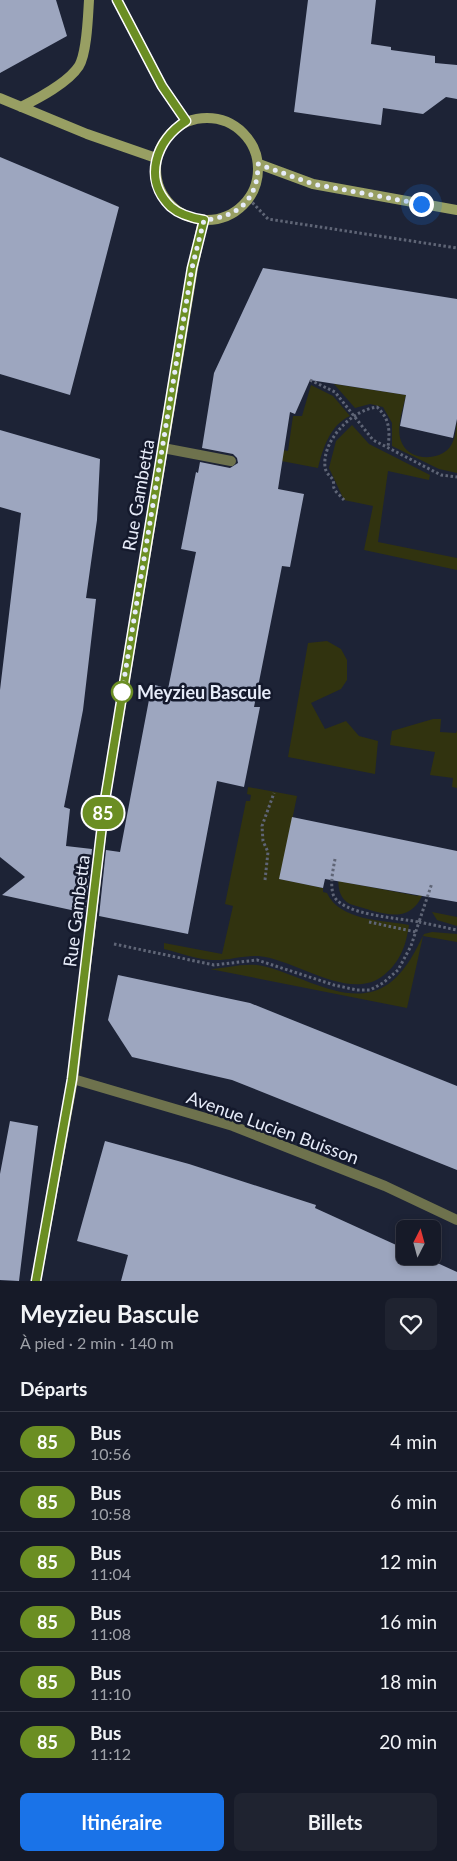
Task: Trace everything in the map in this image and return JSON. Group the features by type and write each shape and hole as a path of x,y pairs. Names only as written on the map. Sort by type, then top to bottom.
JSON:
{"street":[{"path":"22,107 52,91 79,66 88,31 89,0"},
{"path":"117,0 162,86 186,121"},
{"path":"0,98 87,134 156,158"},
{"path":"202,117 218,118 234,124 246,135 255,148 258,176 249,199 237,211 221,219 204,220 186,216 172,207 161,192 156,176 156,158 162,143 172,130 186,121 202,117"},
{"path":"258,164 313,184 457,210"},
{"name":"Rue Gambetta","path":"36,1281 72,1079 105,800 192,268 204,220"},
{"path":"162,448 231,461"},
{"name":"Avenue Lucien Buisson","path":"72,1079 233,1126 385,1186 457,1220"}],"path":[{"path":"249,199 268,219 457,248"},
{"path":"310,380 335,392 373,440 441,475 457,477"},
{"path":"344,500 334,490 333,481 328,475 325,466 332,441 339,431 355,415 368,408 377,407 389,424 388,447"},
{"path":"265,880 268,852 263,841 262,826 274,794"},
{"path":"335,859 332,878 333,894 340,904 352,910 457,930"},
{"path":"114,944 214,965 257,960 334,986 370,990 383,983 398,970 411,946 432,883"},
{"path":"369,922 416,932"}],"green space":[{"path":"334,384 406,395 399,430 401,441 405,448 416,456 431,457 445,452 453,441 457,421 457,473 439,469 392,446 392,423 383,407 370,404 355,408"},
{"path":"311,385 333,396 350,416 332,431 325,445 318,468 234,452 235,440 288,451 293,416 302,416"},
{"path":"352,425 369,444 430,475 429,480 388,471 378,542 457,558 457,570 364,550 373,506 344,500 329,468 336,441"},
{"path":"327,641 341,649 347,660 347,680 341,689 311,703 325,729 346,721 359,736 378,741 375,774 288,757 308,643"},
{"path":"433,719 441,719 440,732 456,733 457,731 457,788 452,787 453,778 430,775 435,752 390,745 392,731"},
{"path":"248,787 297,796 280,879 323,888 323,892 327,893 333,902 342,909 363,918 409,925 399,958 384,975 370,982 355,984 339,982 289,964 258,956 212,960 164,949 164,943 222,954 233,906 225,904 246,801 250,801 251,795 247,794"},
{"path":"339,866 343,882 418,896 421,882 427,882 422,897 407,912 387,914 376,912 345,901 339,888"},
{"path":"432,912 457,917 457,926 437,920"},
{"path":"432,932 457,934 457,942 423,936 407,1008 210,969 243,965 263,966 319,986 356,994 373,991 390,983 408,963 424,934"}],"building":[{"path":"0,0 56,0 67,36 0,73"},
{"path":"308,0 376,0 371,44 391,47 391,50 435,56 435,63 457,65 457,99 446,97 423,114 383,108 381,125 294,112"},
{"path":"0,157 119,207 70,395 0,374"},
{"path":"263,268 457,299 457,419 453,438 400,426 406,395 310,380 295,414 290,412 278,489 304,494 290,567 282,566 254,707 260,707 244,787 217,781 188,934 99,916 106,850 120,852 152,684 168,689 196,552 181,549 196,472 198,473 200,462 230,468 238,463 237,458 233,454 202,448 214,373"},
{"path":"0,430 100,459 97,520 86,598 96,599 83,710 64,807 70,809 66,846 92,849 85,913 2,895 25,877 0,857 0,690 21,513 0,507"},
{"path":"292,817 457,851 457,902 325,879 323,888 279,879"},
{"path":"118,975 250,1003 457,1086 457,1170 232,1080 132,1057 108,1020"},
{"path":"10,1121 38,1126 19,1281 0,1280 0,1174"},
{"path":"105,1141 189,1164 316,1205 315,1208 396,1245 396,1265 441,1265 457,1272 457,1281 121,1281 128,1255 77,1241"}],"bus line":[{"name":"85","path":"36,1281 72,1079 105,800 192,268 204,220 186,216 172,207 161,192 156,176 156,158 162,143 172,130 186,121 162,86 117,0"}],"place":[{"name":"Meyzieu Bascule","path":"122,692"}],"route":[{"path":"122,692 192,268 204,220 221,219 237,211 249,199 255,188 258,164 313,184 421,204"}]}
